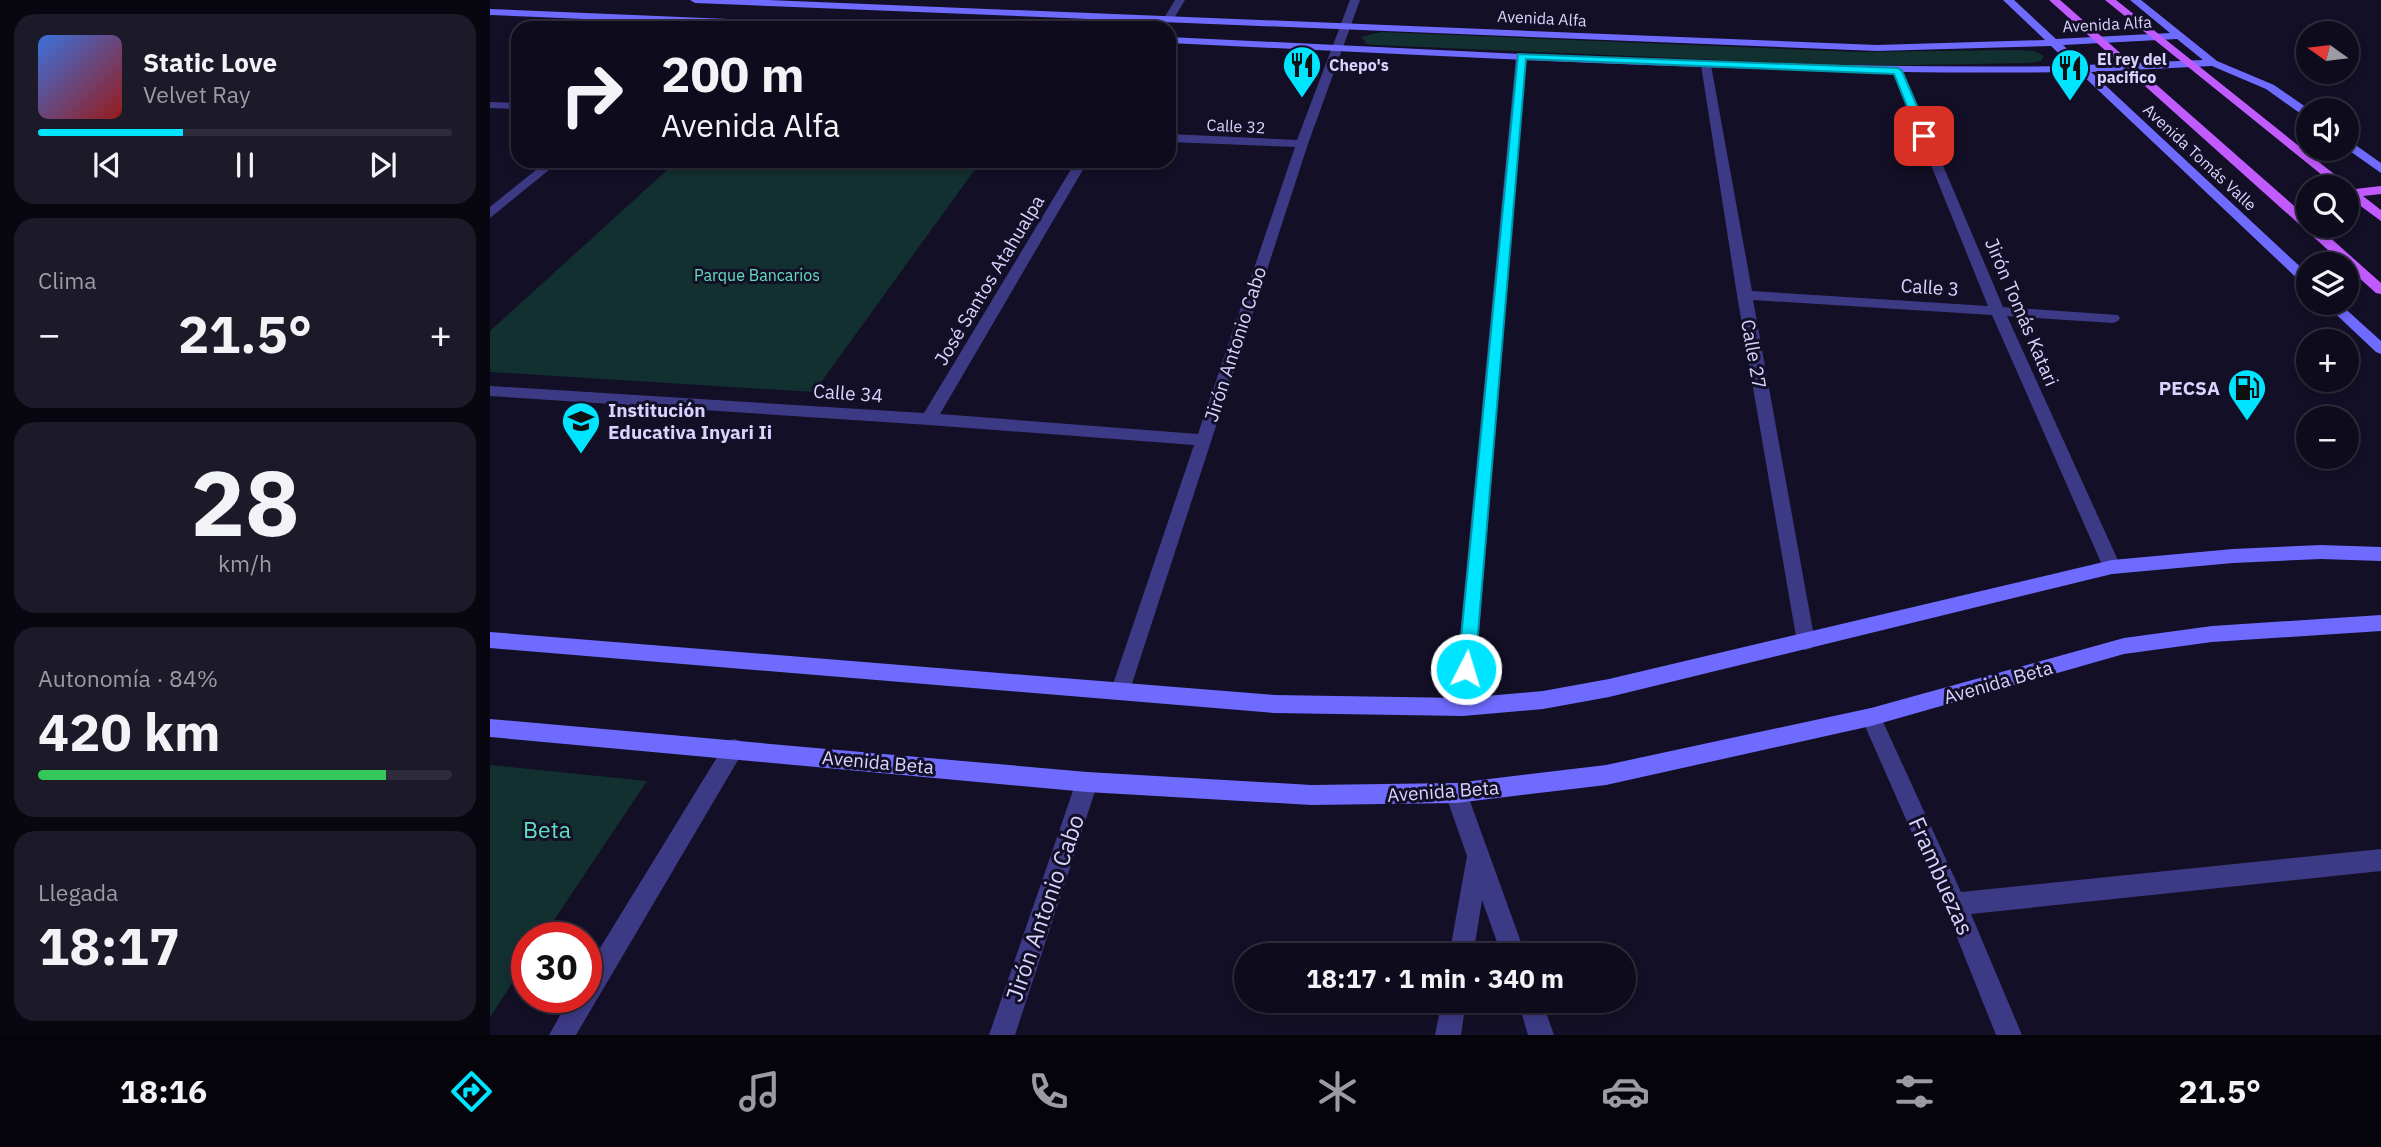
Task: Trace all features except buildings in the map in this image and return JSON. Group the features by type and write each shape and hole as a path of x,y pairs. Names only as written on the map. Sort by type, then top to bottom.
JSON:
{"main road":[{"name":"Avenida Tomás Valle","path":"2054,0 2296,214"},
{"path":"2110,0 2328,175"},
{"path":"2359,190 2381,190"},
{"path":"2359,200 2381,217"},
{"name":"Avenida Tomás Valle","path":"2323,238 2381,290"}],"street":[{"name":"Avenida Alfa","path":"695,0 1877,48 2178,36"},
{"path":"1169,18 1180,0"},
{"name":"Jirón Antonio Cabo","path":"1121,690 1302,144 1355,0"},
{"name":"Avenida Tomás Valle","path":"2008,0 2296,270"},
{"path":"2134,0 2213,63 2270,87 2296,105"},
{"path":"490,12 703,21"},
{"path":"1176,40 1706,65 1898,71 2080,69 2213,63"},
{"path":"1463,707 1521,56"},
{"name":"Calle 27","path":"1706,65 1805,642"},
{"name":"Jirón Tomás Katari","path":"1898,71 1997,310 2112,567"},
{"path":"490,105 511,106"},
{"name":"Calle 32","path":"1176,138 1302,144"},
{"path":"2359,152 2381,169"},
{"path":"490,214 546,168"},
{"name":"José Santos Atahualpa","path":"929,419 1079,168"},
{"name":"Calle 3","path":"1744,295 2113,318"},
{"path":"2344,315 2381,349"},
{"name":"Calle 34","path":"490,391 929,419 1203,440"},
{"path":"490,640 1274,704 1463,707 1543,700 1805,642 2112,567 2233,556 2321,552 2381,554"},
{"name":"Avenida Beta","path":"490,728 1087,782 1311,795 1456,793 1606,775 1871,717 2124,646 2212,634 2381,623"},
{"name":"Frambuezas","path":"1871,717 1955,904 2009,1035"},
{"path":"602,968 734,748"},
{"name":"Jirón Antonio Cabo","path":"1002,1035 1087,782"},
{"path":"1456,793 1509,943"},
{"path":"1463,943 1478,856"},
{"path":"1955,904 2381,860"},
{"path":"562,1035 575,1013"},
{"path":"1448,1035 1452,1013"},
{"path":"1534,1013 1541,1035"}],"green space":[{"path":"1381,32 1858,52 2019,50 2034,51 2044,56 2041,61 2028,63 1858,66 1376,45 1367,44 1361,37"},
{"name":"Parque Bancarios","path":"669,168 976,168 814,392 490,372 490,331"},
{"name":"Beta","path":"490,765 647,781 553,922 511,922 511,985 490,1017"}],"place":[{"name":"Chepo's","path":"1302,99"},
{"name":"El rey del pacifico","path":"2070,102"},
{"name":"PECSA","path":"2247,422"},
{"name":"Institución Educativa Inyari Ii","path":"581,455"}],"route":[{"path":"1466,669 1521,56 1898,71 1924,136"}]}
